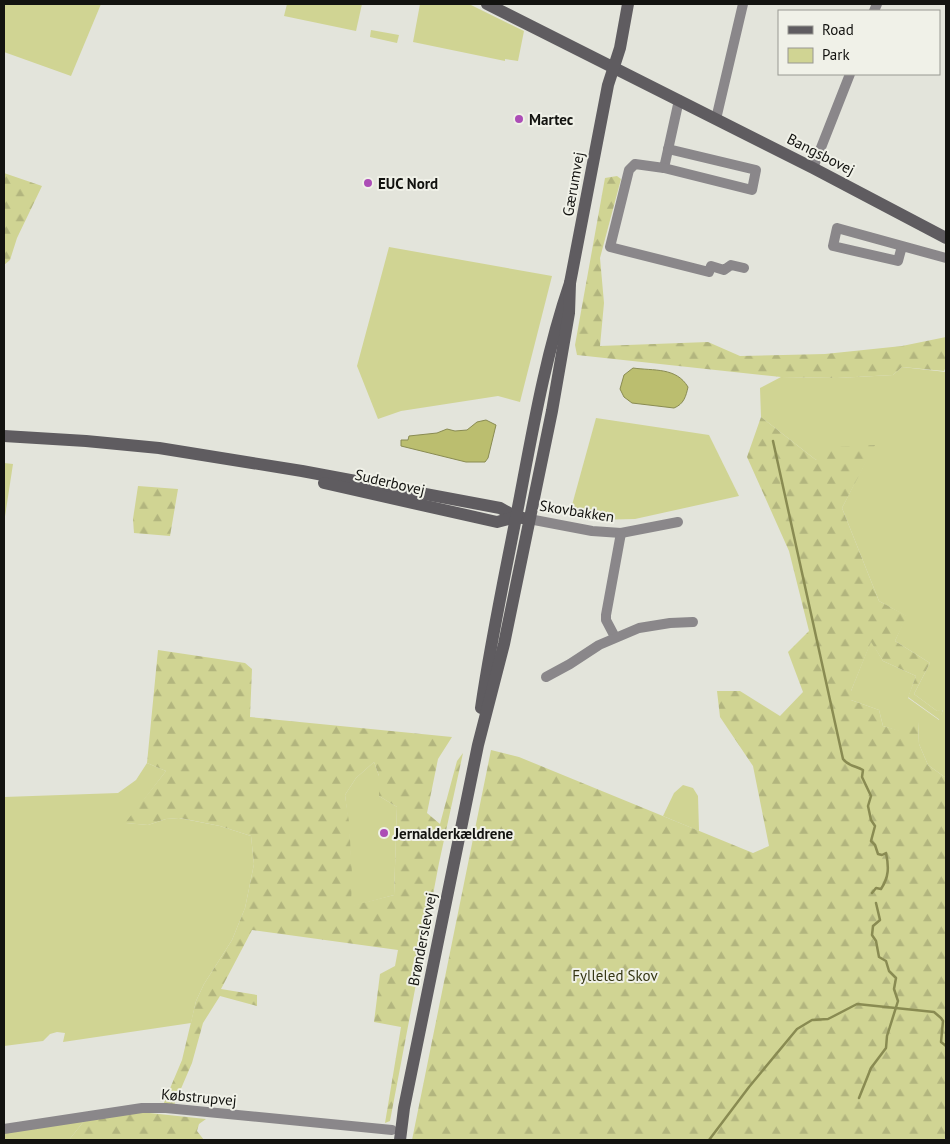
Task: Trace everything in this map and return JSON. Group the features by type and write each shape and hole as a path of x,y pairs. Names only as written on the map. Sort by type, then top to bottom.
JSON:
{"main road":[{"name":"Bangsbovej","path":"487,4 614,66 946,238"},
{"name":"Gærumvej","path":"516,516 560,311 570,283 594,167 606,94 620,48 628,4"},
{"name":"Gærumvej","path":"529,519 570,313 570,283"},
{"name":"Suderbovej","path":"4,436 159,448 302,471 500,508 516,516 529,519"},
{"name":"Brønderslevvej","path":"478,745 478,726 491,640 516,516"},
{"name":"Brønderslevvej","path":"396,1135 404,1108 478,745 504,644 529,519"}],"street":[{"path":"716,118 743,4"},
{"path":"814,168 850,75"},
{"path":"664,168 679,100"},
{"path":"668,149 756,170 752,190 664,168 635,164 629,170 610,247 709,272 711,266 724,270 732,265 744,268"},
{"path":"902,246 898,261 833,246 837,228 946,258"},
{"name":"Skovbakken","path":"529,519 592,531 620,533 678,522"},
{"name":"Skovbakken","path":"615,637 606,620 606,615 620,533"},
{"path":"546,677 599,645 639,628 670,623 693,622"},
{"name":"Købstrupvej","path":"4,1129 142,1108 166,1108 396,1135"}],"green space":[{"path":"4,4 101,4 71,76 4,52"},
{"path":"287,4 362,4 356,31 284,16"},
{"path":"420,4 469,4 524,31 518,61 505,59 505,61 413,42"},
{"path":"371,30 399,35 397,43 370,37"},
{"path":"4,173 42,186 17,238 10,260 4,265"},
{"path":"617,176 621,179 600,258 604,303 600,346 708,342 740,356 825,354 902,346 946,337 946,367 944,371 902,367 893,375 837,378 781,377 577,355 575,345 605,178"},
{"path":"389,247 552,276 520,402 498,396 401,411 378,419 357,366"},
{"path":"902,367 946,372 946,778 928,765 919,744 918,722 902,732 883,726 879,710 851,700 851,691 871,641 883,661 916,676 908,698 939,720 943,710 937,711 914,694 930,663 895,641 906,616 879,601 842,508 874,445 816,460 761,417 760,388 781,377 837,378 893,375"},
{"name":"Fylleled Skov","path":"761,417 816,460 829,447 875,445 842,508 879,601 907,616 895,641 930,663 914,694 937,711 943,709 940,720 908,697 916,676 883,661 871,642 851,691 851,700 879,710 883,726 901,731 909,719 918,722 919,744 928,765 946,778 946,1140 412,1140 491,750 519,757 753,853 769,846 753,766 720,717 717,691 740,691 780,716 803,692 788,652 809,631 789,551 747,457"},
{"path":"596,418 709,435 739,496 635,519 593,520 569,516"},
{"path":"4,463 13,464 4,523"},
{"path":"138,486 178,489 170,536 134,533 133,519"},
{"path":"158,650 245,663 252,669 250,717 452,737 438,759 427,813 440,824 457,761 463,753 439,863 390,1121 385,1123 401,1027 374,1022 380,974 395,966 398,950 252,930 221,989 257,995 257,1006 220,996 203,1023 192,1063 174,1105 163,1105 182,1060 196,1001 204,984 232,940 245,908 254,864 251,836 220,826 180,818 166,819 148,825 125,823 166,771 147,763","holes":["374,762 379,776 379,796 397,807 394,895 351,906 352,874 349,822 345,795 356,778"]},
{"path":"374,762 379,776 379,796 397,807 394,895 350,907 350,851 345,795 356,778"},
{"path":"147,763 166,771 126,823 148,825 166,819 179,818 220,826 251,836 254,864 245,908 232,940 204,984 196,1001 191,1023 63,1042 65,1033 57,1032 50,1034 43,1041 4,1046 4,797 118,793 136,780"},
{"path":"683,785 693,788 698,796 699,831 663,816 674,793"},
{"path":"140,1112 206,1119 199,1124 197,1131 204,1140 69,1140 84,1121"},
{"path":"84,1121 69,1140 4,1140 4,1133"}],"shaded area":[{"path":"633,368 664,371 677,376 688,387 684,399 674,408 632,403 624,397 620,389 624,375"},
{"path":"486,420 496,425 488,458 485,462 466,462 401,446 401,440 408,440 409,436 437,433 447,429 455,431 467,430 477,422"}],"waterway":[{"path":"773,441 843,759 850,765 863,770 862,777 871,796 868,806 871,820 875,826 871,841 875,845 878,854 886,853 888,867 886,880 881,889 876,888 872,893"},
{"path":"859,1098 871,1068 886,1048 887,1036 898,1001 894,989 896,978 889,971 886,961 879,957 876,941 872,935 873,926 880,920 876,903"},
{"path":"709,1140 749,1087 797,1029 812,1020 828,1019 857,1004 934,1012 943,1021 941,1042 946,1046"}],"place":[{"name":"Martec","path":"519,119"},
{"name":"EUC Nord","path":"368,183"},
{"name":"Jernalderkældrene","path":"384,833"}]}
